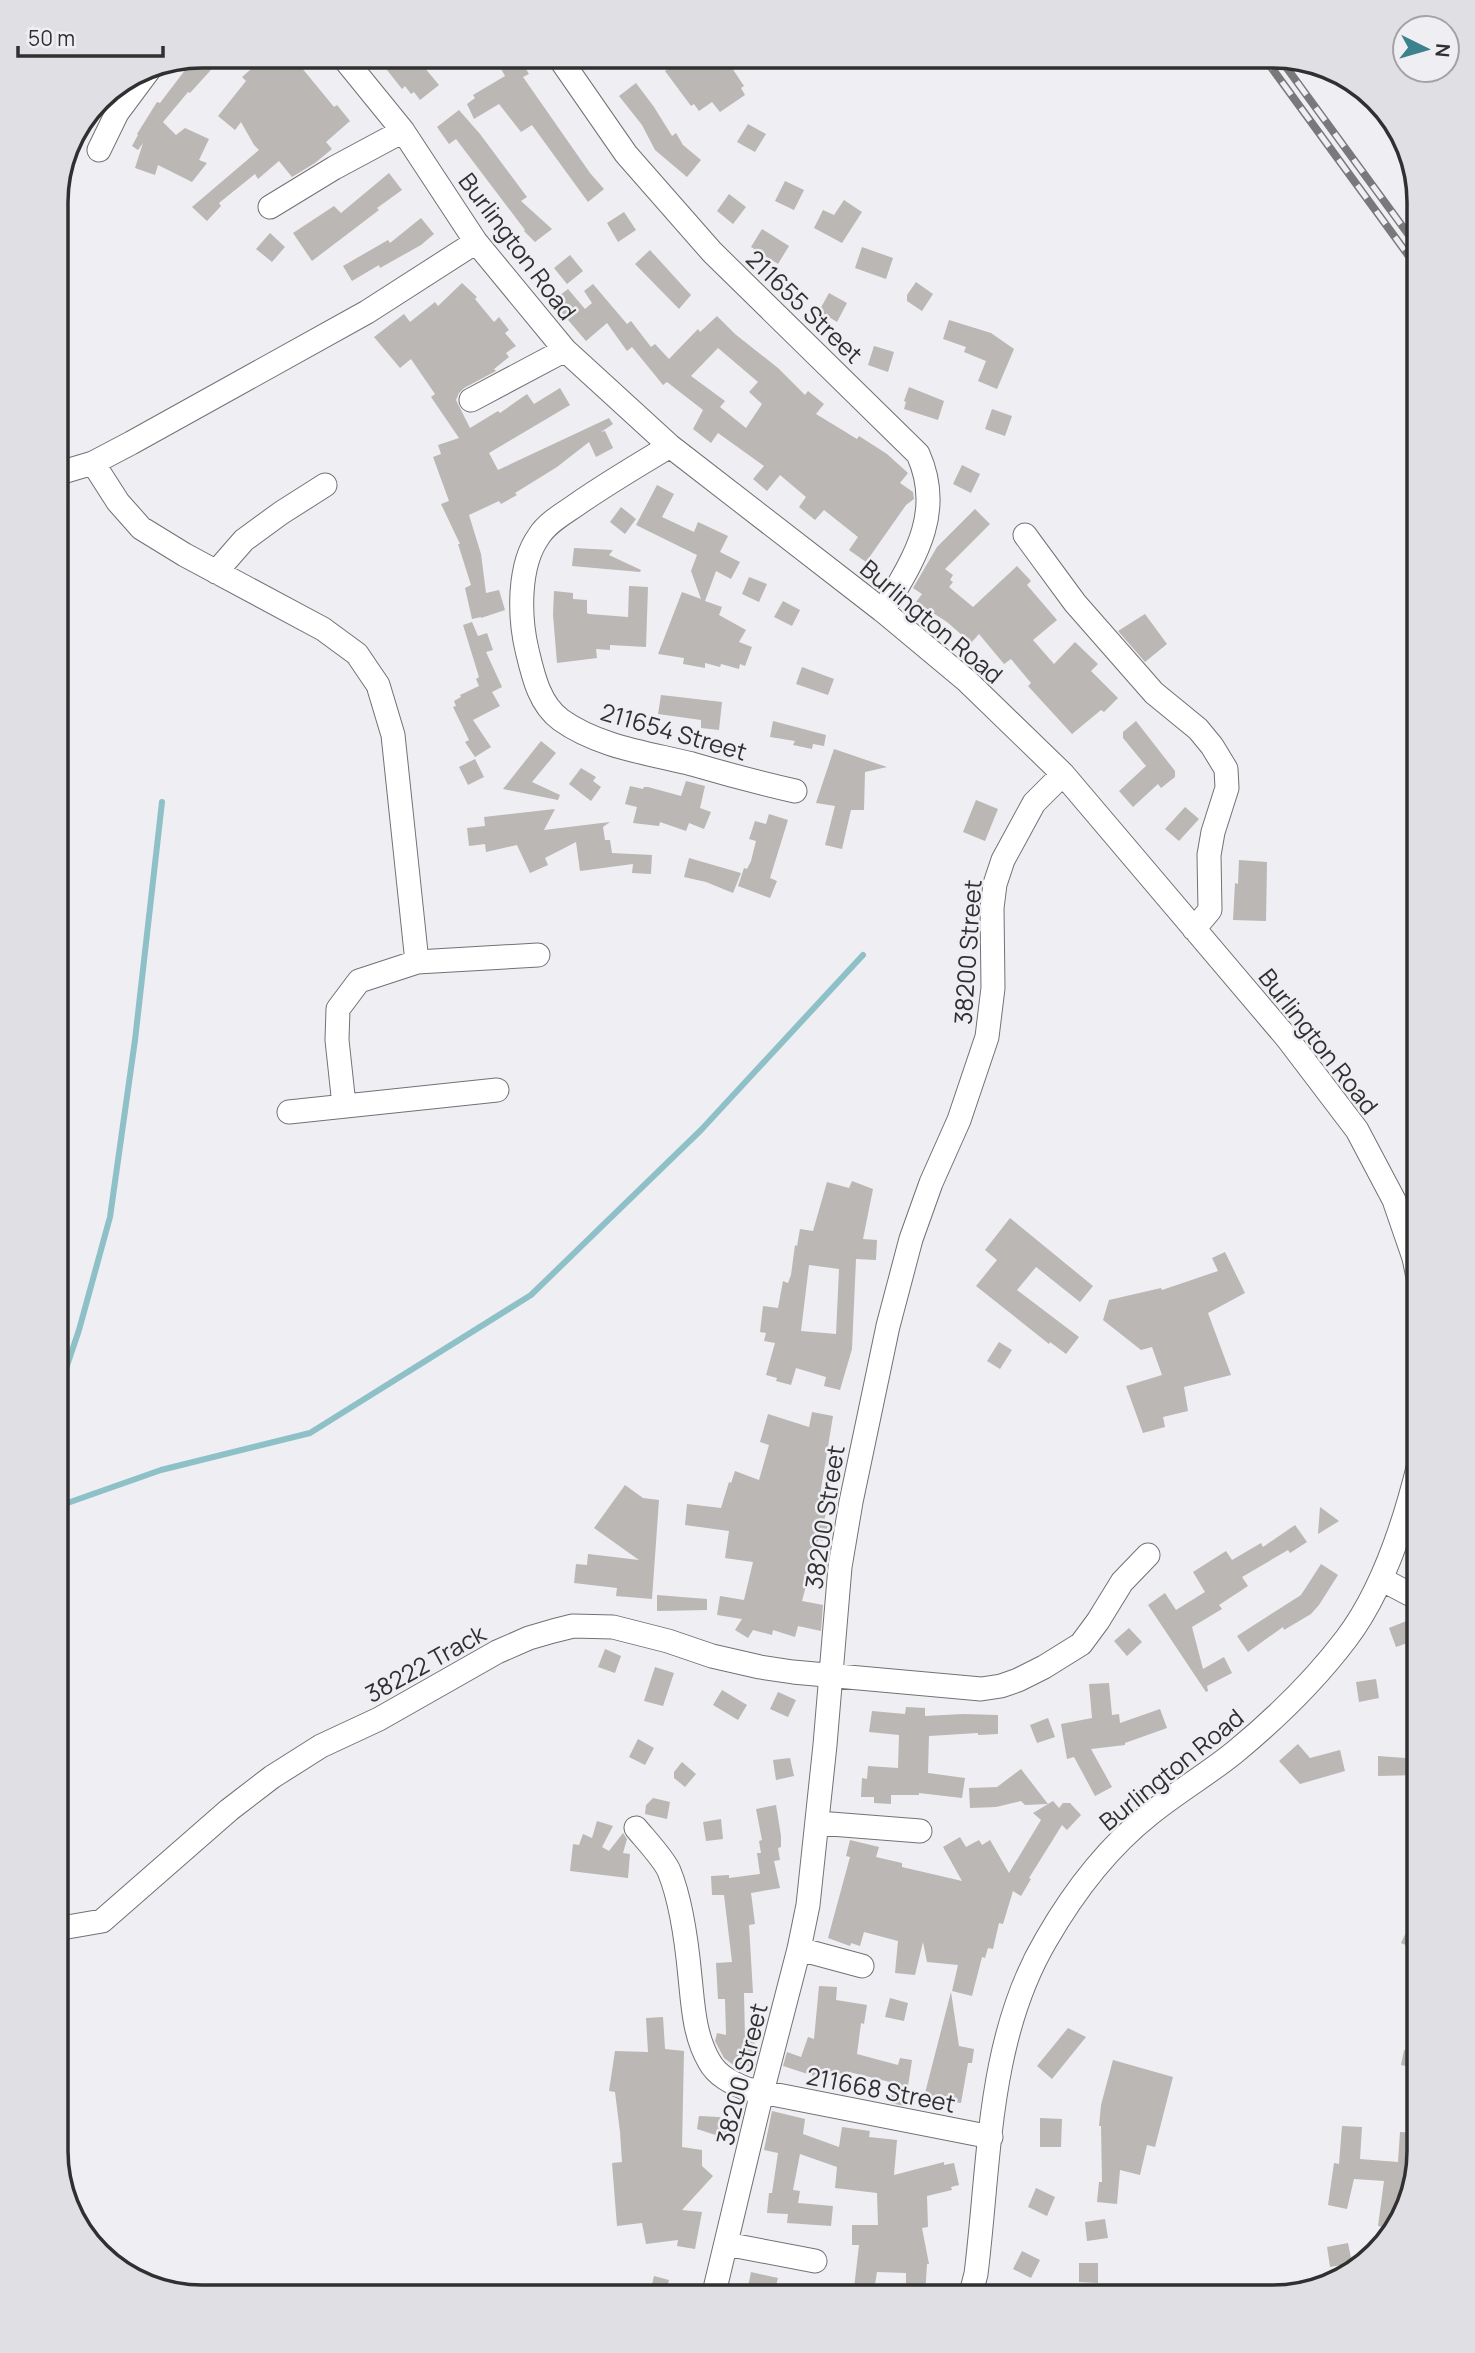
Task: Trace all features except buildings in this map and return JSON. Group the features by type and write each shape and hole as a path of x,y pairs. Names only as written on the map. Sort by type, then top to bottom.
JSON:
{"street":[{"name":"Burlington Road","path":"353,69 403,131 476,242 565,350 670,446 883,611 967,681 1063,774 1287,1038 1357,1130 1394,1200 1407,1238"},
{"name":"211655 Street","path":"567,69 626,154 712,252 918,454 927,479 930,500 928,517 922,541 883,611"},
{"path":"99,150 117,113 138,84"},
{"path":"270,207 334,168 403,131"},
{"path":"69,470 93,463 367,312 476,242"},
{"path":"471,400 565,350"},
{"name":"211654 Street","path":"670,446 558,517 540,533 527,561 522,601 526,645 534,677 549,710 592,737 645,754 795,790"},
{"path":"93,463 118,502 141,528 323,629 357,654 378,685 393,735 417,961"},
{"path":"216,572 244,540 325,485"},
{"path":"1025,535 1083,613 1154,693 1198,729 1226,769 1227,788 1213,832 1209,855 1210,910 1194,929"},
{"name":"38200 Street","path":"716,2284 808,1905 818,1823 840,1567 850,1502 888,1326 911,1238 931,1183 959,1120 987,1037 993,988 992,908 995,884 1003,860 1034,803 1063,774"},
{"path":"344,1105 337,1040 338,1009 359,981 417,961 538,955"},
{"path":"289,1112 498,1090"},
{"name":"Burlington Road","path":"972,2285 998,2077 1011,2016 1045,1942 1083,1882 1121,1841 1147,1816 1234,1753 1278,1713 1347,1638 1381,1579 1407,1509"},
{"name":"38222 Track","path":"68,1927 102,1921 185,1847 272,1777 321,1746 379,1719 497,1652 529,1638 573,1626 612,1627 760,1667 981,1689 1001,1686 1044,1667 1081,1644 1122,1582 1148,1555"},
{"path":"1381,1579 1407,1593"},
{"path":"818,1823 920,1831"},
{"name":"211668 Street","path":"636,1828 668,1868 686,1948 700,2041 709,2062 718,2073 731,2083 762,2092 990,2137"},
{"path":"799,1948 862,1966"},
{"path":"726,2244 815,2262"}],"waterway":[{"path":"68,1361 110,1217 135,1040 162,802"},
{"path":"68,1503 161,1470 310,1433 531,1295 701,1130 863,955"}],"railway":[{"path":"1272,69 1407,254"},
{"path":"1288,70 1407,233"}]}
